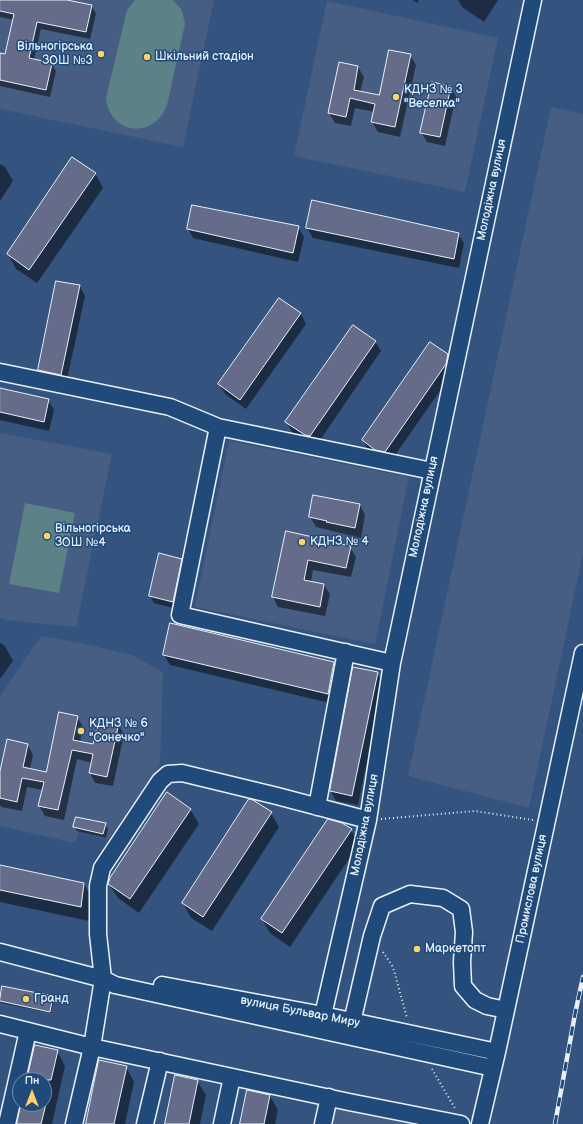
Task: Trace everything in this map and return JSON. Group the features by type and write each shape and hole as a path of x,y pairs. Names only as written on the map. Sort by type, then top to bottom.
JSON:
{"street":[{"name":"Молодіжна вулиця","path":"323,1016 368,820 392,662 533,0"},
{"path":"0,372 170,407 218,427 432,471"},
{"path":"218,427 180,615 392,662"},
{"path":"317,807 346,652"},
{"name":"Промислова вулиця","path":"480,1124 497,1052 583,653"},
{"path":"74,1124 92,1047 103,979 98,934 98,886 102,868 160,781 168,774 182,773 368,820"},
{"path":"352,1022 372,936 382,906 410,894 443,898 461,910 464,932 462,962 463,986 475,1000 487,1006 506,1010"},
{"name":"вулиця Бульвар Миру","path":"0,952 103,979 115,985 493,1068"},
{"name":"вулиця Бульвар Миру","path":"103,979 118,976 497,1052"},
{"path":"0,1024 92,1047 349,1102 461,1124"},
{"path":"7,1124 28,1031"},
{"path":"145,1124 160,1061"},
{"path":"222,1124 232,1077"},
{"path":"323,1124 329,1097"}],"path":[{"path":"368,820 475,811 546,822"}],"shaded area":[{"name":"Вільногірська ЗОШ №3","path":"0,0 214,0 183,147 0,109"},
{"name":"КДНЗ № 3 \"Веселка\"","path":"327,1 498,38 465,192 294,156"},
{"path":"551,107 583,114 583,553 529,808 408,776"},
{"name":"Вільногірська ЗОШ №4","path":"0,433 112,454 76,627 0,618"},
{"name":"КДНЗ № 4","path":"229,441 409,477 375,644 195,607"},
{"name":"КДНЗ № 6 \"Сонечко\"","path":"41,636 81,643 132,655 163,672 160,765 108,840 79,831 75,843 0,826 0,696"},
{"path":"335,1103 442,1124 331,1124"}],"green space":[{"name":"Шкільний стадіон","path":"135,0 173,0 182,10 185,24 167,105 161,116 153,124 143,128 124,126 115,120 109,110 106,98 127,10"},
{"path":"25,503 75,513 59,593 9,584"}],"building":[{"path":"0,0 67,0 92,5 86,32 37,22 29,58 52,63 46,90 0,80 0,53 5,54 14,14 0,11"},
{"path":"389,50 411,54 395,127 371,122 375,104 350,98 346,117 328,113 339,62 358,66 354,90 379,95"},
{"path":"432,82 451,86 440,137 420,133"},
{"path":"72,157 96,173 29,270 7,254"},
{"path":"312,200 459,233 454,259 306,228"},
{"path":"192,205 299,226 293,253 187,229"},
{"path":"56,281 80,285 61,375 38,370"},
{"path":"279,298 301,313 240,400 218,384"},
{"path":"353,325 376,341 310,436 305,435 285,422"},
{"path":"430,342 448,354 446,364 385,452 375,450 362,440"},
{"path":"0,388 49,399 44,422 0,412"},
{"path":"313,495 360,504 355,528 309,517"},
{"path":"286,531 351,546 346,568 308,560 304,580 324,584 320,607 272,597"},
{"path":"159,553 182,559 173,602 149,596"},
{"path":"170,623 334,662 328,694 163,655"},
{"path":"353,667 378,672 352,796 330,791"},
{"path":"59,712 78,716 73,740 93,744 99,719 119,723 107,777 89,773 93,754 72,750 58,810 38,806 44,782 22,778 17,802 0,798 0,771 7,739 28,744 23,767 46,772"},
{"path":"167,792 191,809 130,899 108,884 110,878"},
{"path":"249,799 272,812 203,917 182,903"},
{"path":"76,817 106,823 103,834 73,827"},
{"path":"328,819 342,823 352,829 282,933 261,919"},
{"path":"0,865 84,883 81,907 0,890"},
{"name":"Гранд","path":"2,986 53,996 50,1012 0,1001"},
{"path":"35,1045 58,1050 52,1076 52,1072 29,1072"},
{"path":"99,1060 127,1066 114,1124 86,1124"},
{"path":"175,1075 198,1080 189,1124 165,1124"},
{"path":"247,1090 270,1095 264,1124 240,1124"},
{"path":"19,1112 44,1112 41,1124 17,1124"}],"railway":[{"path":"555,1124 583,977"}],"place":[{"name":"Вільногірська ЗОШ №3","path":"101,54"},
{"name":"Шкільний стадіон","path":"147,57"},
{"name":"КДНЗ № 3 \"Веселка\"","path":"396,97"},
{"name":"Вільногірська ЗОШ №4","path":"47,536"},
{"name":"КДНЗ № 4","path":"302,542"},
{"name":"КДНЗ № 6 \"Сонечко\"","path":"81,731"},
{"name":"Маркетопт","path":"417,949"},
{"name":"Гранд","path":"26,999"}]}
